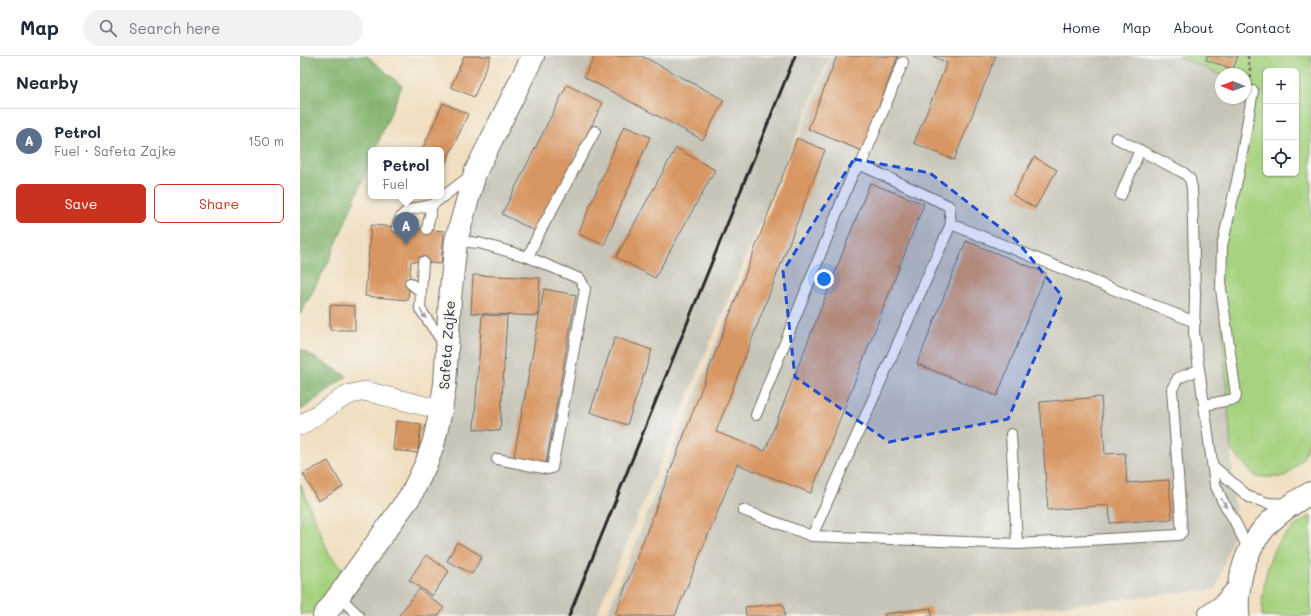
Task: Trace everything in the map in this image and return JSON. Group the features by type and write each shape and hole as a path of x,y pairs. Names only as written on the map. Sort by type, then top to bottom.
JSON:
{"main road":[{"name":"Safeta Zajke","path":"324,616 410,495 426,464 434,441 445,384 446,347 456,241 475,173 533,56"},
{"path":"1238,616 1239,588 1249,550 1264,528 1291,504 1311,493"},
{"path":"1209,616 1223,606 1239,588"}],"street":[{"path":"300,426 339,400 351,394 365,391 441,410"}],"lane":[{"path":"756,415 853,173 861,165 903,62"},
{"path":"1204,405 1235,399 1236,395 1222,289 1222,246 1238,176 1253,91"},
{"path":"528,257 538,235 595,131"},
{"path":"1116,138 1184,173 1190,179 1192,188 1194,333 1212,466 1215,484 1222,500 1249,550"},
{"path":"1121,195 1140,150"},
{"path":"812,536 951,224 949,206 861,165"},
{"path":"444,196 475,173"},
{"path":"397,227 399,218 407,210 432,205 440,199"},
{"path":"427,229 432,205"},
{"path":"951,224 1195,322"},
{"path":"456,241 479,243 528,257 580,279 584,289 552,468 548,469 497,459"},
{"path":"423,262 420,309 446,347"},
{"path":"410,283 421,292"},
{"path":"743,510 812,536 1017,544 1179,535 1182,532 1172,389 1178,378 1199,370"},
{"path":"1011,434 1017,544"},
{"path":"1212,466 1249,497 1268,503 1291,504"},
{"path":"339,596 359,616"}],"path":[{"path":"1248,56 1253,91"}],"highlighted area":[{"path":"854,159 930,173 1016,240 1062,296 1008,419 889,442 795,377 783,271"}],"shaded area":[{"path":"533,56 830,56 596,616 324,616 426,464 456,241"},
{"path":"832,56 1177,56 1215,72 1215,104 1248,104 1218,264 1236,526 1216,589 960,616 606,616"}],"green space":[{"path":"300,56 367,56 402,86 376,147 368,147 368,167 329,261 300,315"},
{"path":"1177,56 1311,56 1311,435 1303,458 1285,477 1256,477 1231,450 1218,264 1248,104 1251,104 1251,68 1215,68 1215,72"},
{"path":"300,349 347,376 300,411"},
{"path":"300,483 329,554 343,569 312,613 300,614"},
{"path":"1311,516 1311,616 1262,616 1266,572 1274,551 1286,534"}],"building":[{"path":"464,56 491,56 474,97 451,87"},
{"path":"595,56 642,56 724,100 703,140 584,77"},
{"path":"837,56 898,56 862,151 808,129"},
{"path":"933,56 996,56 954,160 914,143 947,63"},
{"path":"1207,56 1238,56 1233,68 1206,60"},
{"path":"567,85 603,103 537,232 502,214"},
{"path":"443,103 468,114 444,167 444,147 423,147"},
{"path":"624,126 650,137 604,245 578,234"},
{"path":"797,138 825,150 716,432 765,451 870,183 924,204 811,493 737,464 675,616 621,616 615,614 681,443"},
{"path":"676,148 715,170 655,278 616,257"},
{"path":"1034,157 1057,170 1035,208 1013,195"},
{"path":"371,225 444,231 441,264 411,261 408,300 365,296"},
{"path":"966,241 1046,273 997,396 917,364"},
{"path":"473,275 540,278 538,316 471,313"},
{"path":"544,289 576,295 546,463 514,457"},
{"path":"330,305 355,306 355,330 330,330"},
{"path":"482,315 507,316 500,431 474,429"},
{"path":"615,337 652,350 627,425 590,412"},
{"path":"1101,397 1105,454 1125,453 1127,483 1169,480 1172,519 1110,523 1109,505 1048,510 1040,402"},
{"path":"396,421 421,424 418,453 393,450"},
{"path":"328,461 343,487 318,501 303,474"},
{"path":"457,542 482,556 472,574 447,561"},
{"path":"426,555 449,571 432,596 409,580"},
{"path":"419,589 444,608 438,616 399,615"},
{"path":"783,604 785,616 746,616 745,607"},
{"path":"931,608 932,616 884,616 884,614"}],"railway":[{"path":"569,616 795,56"}],"place":[{"name":"Petrol","path":"406,245"}]}
